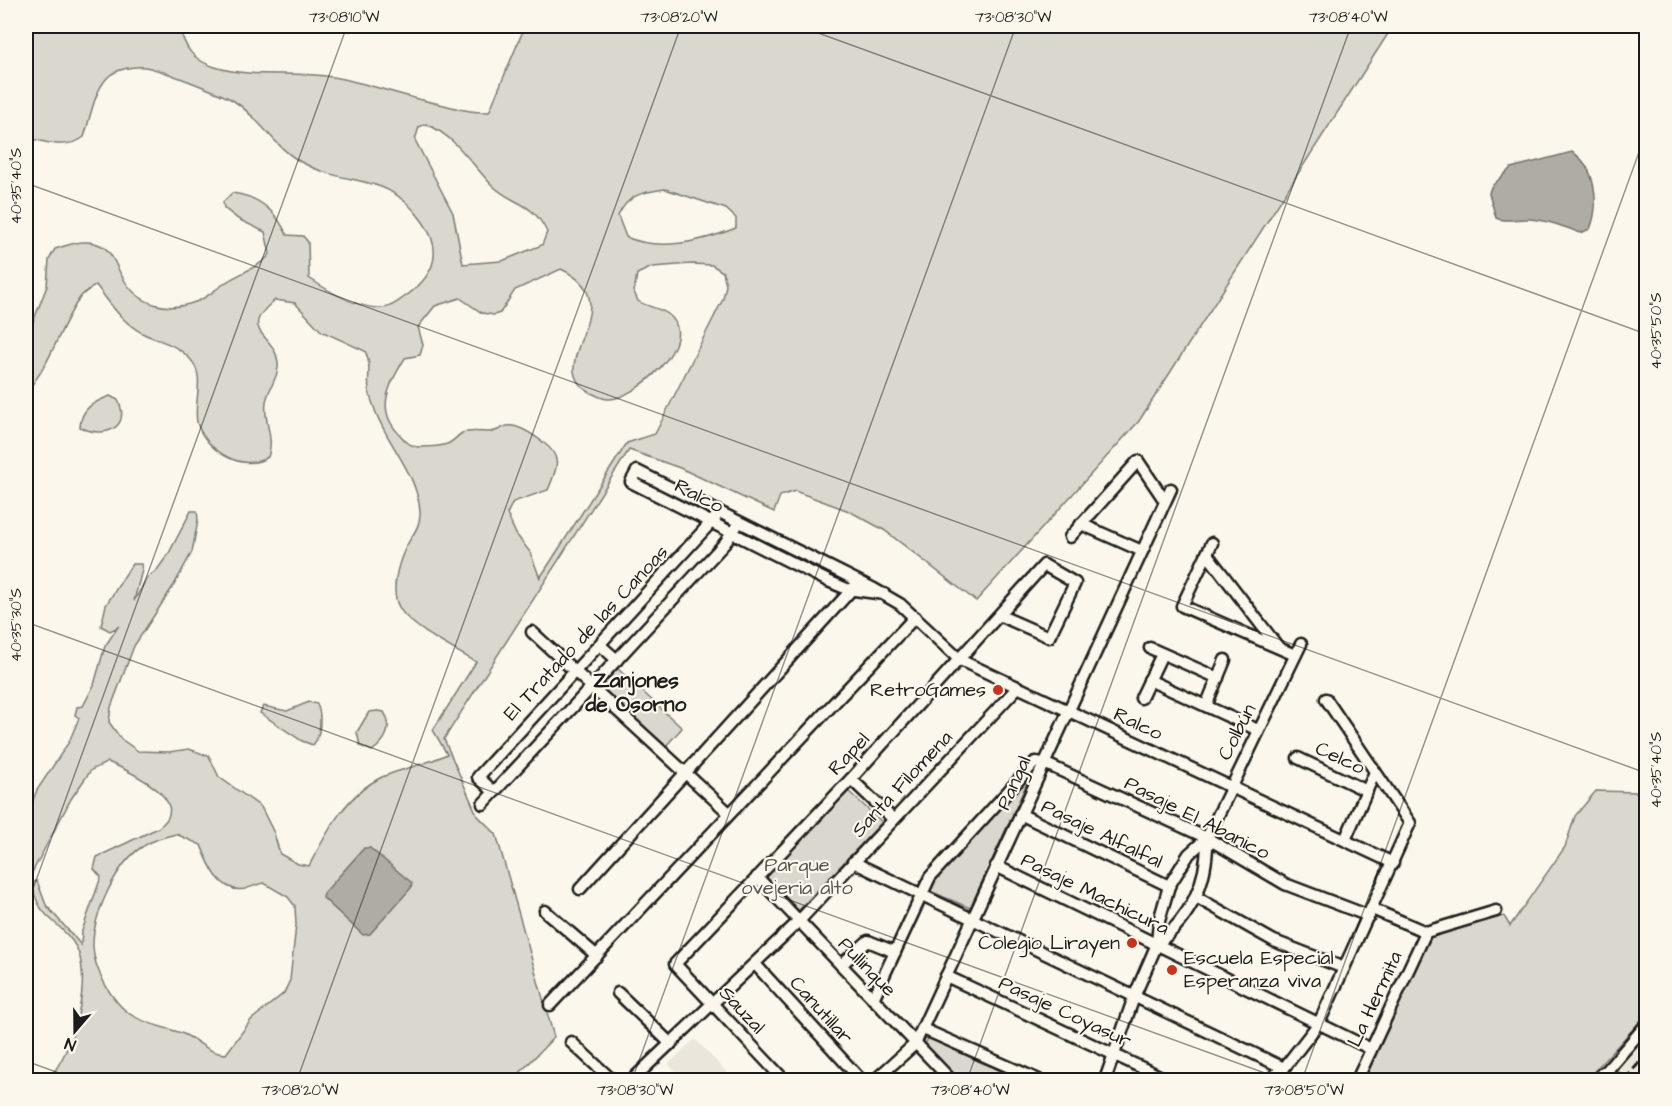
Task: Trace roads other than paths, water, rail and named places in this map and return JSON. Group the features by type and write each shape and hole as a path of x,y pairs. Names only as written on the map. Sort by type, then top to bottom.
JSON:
{"street":[{"path":"1070,537 1138,461 1165,501"},
{"name":"Ralco","path":"855,585 739,522 637,471 631,482 828,581 855,585 884,594 915,617 960,660 1393,863"},
{"name":"Pangal","path":"875,1080 915,1044 1067,710 1171,489"},
{"name":"El Tratado de las Canoas","path":"494,792 478,777 712,523 719,512"},
{"name":"El Tratado de las Canoas","path":"483,804 733,533 739,522"},
{"path":"1081,524 1142,550"},
{"path":"1212,543 1182,606 1295,655"},
{"path":"1207,555 1280,648"},
{"name":"Rapel","path":"675,964 851,779 1044,565 1075,583 1049,637 1000,616"},
{"path":"580,889 855,585"},
{"path":"550,1005 915,617"},
{"path":"532,632 729,813"},
{"name":"Colbún","path":"1157,944 1176,928 1196,897 1204,873 1206,838 1301,644"},
{"path":"600,645 616,660"},
{"path":"1150,648 1218,678"},
{"path":"1141,698 1162,654"},
{"path":"1206,706 1226,660"},
{"path":"1149,680 1258,730"},
{"name":"Santa Filomena","path":"632,1080 799,921 1018,687"},
{"path":"1269,1080 1284,1068 1319,1023 1410,823 1326,699"},
{"name":"Celco","path":"1298,758 1367,791"},
{"path":"873,999 921,895 937,868 1035,762 1044,763"},
{"name":"Pasaje El Abanico","path":"1044,763 1206,838 1285,884 1370,912"},
{"path":"1345,840 1376,772"},
{"path":"851,779 893,819"},
{"name":"Pasaje Alfalfal","path":"1020,814 1169,886"},
{"name":"Colbún","path":"1105,1080 1134,997 1157,944 1159,921 1169,886 1189,854 1206,838"},
{"path":"853,862 1284,1068"},
{"name":"Pasaje Machicura","path":"996,866 1371,1049"},
{"name":"Pullinque","path":"757,877 951,1080"},
{"path":"1196,897 1274,941 1344,968"},
{"path":"545,910 597,956"},
{"path":"1370,912 1426,932 1496,911"},
{"name":"La Hermita","path":"1357,1080 1426,932"},
{"path":"841,965 868,940 895,952"},
{"name":"Sauzal","path":"675,964 784,1080"},
{"name":"Canutillar","path":"755,964 861,1080"},
{"name":"Pasaje Coyasur","path":"946,976 1168,1080"},
{"path":"618,993 671,1044"},
{"path":"1606,1078 1647,1025"},
{"path":"922,1029 1039,1080"},
{"path":"571,1042 612,1080"}],"railway":[{"path":"1625,1080 1646,1054"}],"place":[{"name":"RetroGames","path":"998,690"},
{"name":"Colegio Lirayen","path":"1132,943"},
{"name":"Escuela Especial Esperanza viva","path":"1172,970"}],"district":[{"name":"Zanjones de Osorno","path":"636,692"}],"park label":[{"name":"Parque ovejeria alto","path":"797,876"}]}
